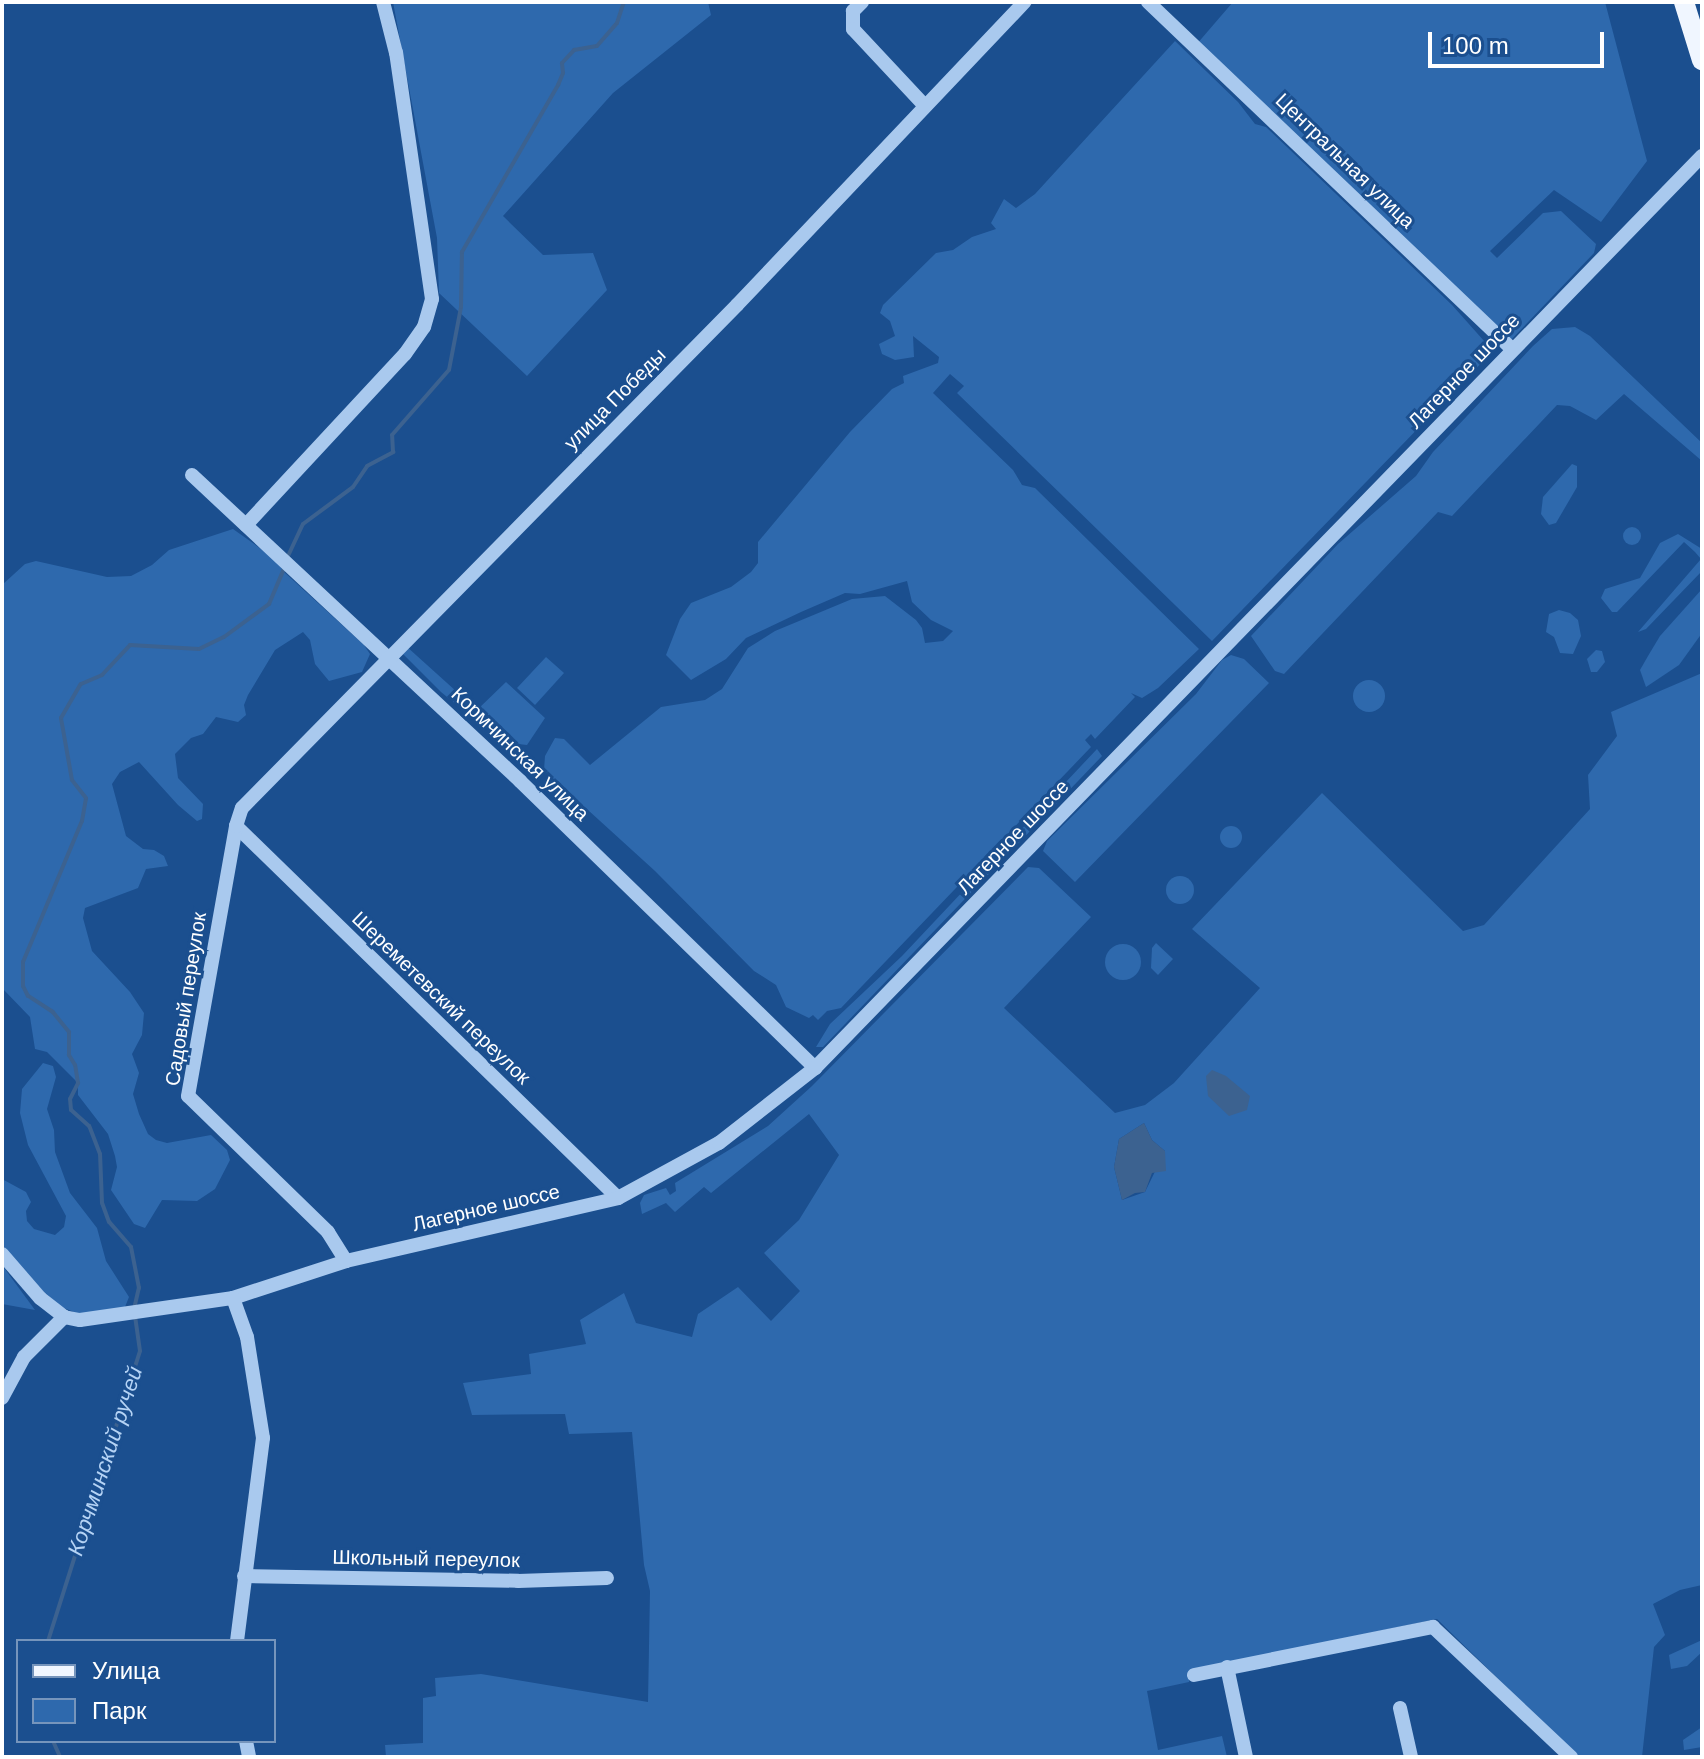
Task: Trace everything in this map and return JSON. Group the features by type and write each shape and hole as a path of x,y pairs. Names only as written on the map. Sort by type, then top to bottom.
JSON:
{"main road":[{"path":"1684,2 1702,60"}],"street":[{"path":"246,525 405,354 424,327 432,299 396,53 383,2"},
{"path":"862,2 853,11 853,29 925,106"},
{"name":"улица Победы","path":"236,826 242,808 693,350 1025,2"},
{"name":"Центральная улица","path":"1148,2 1513,350"},
{"name":"Лагерное шоссе","path":"64,1317 80,1320 233,1298 346,1261 618,1198 719,1143 815,1068 1702,156"},
{"path":"1681,178 1702,173"},
{"name":"Кормчинская улица","path":"192,475 388,657 815,1068"},
{"name":"Шереметевский переулок","path":"236,826 618,1198"},
{"name":"Садовый переулок","path":"236,826 188,1096 328,1232 346,1261"},
{"path":"2,1254 40,1298 64,1317 24,1357 2,1398"},
{"path":"233,1298 247,1337 263,1438 237,1639"},
{"name":"Школьный переулок","path":"244,1576 518,1581 607,1578"},
{"path":"1194,1675 1433,1627 1571,1757"},
{"path":"1227,1667 1246,1757"},
{"path":"1400,1708 1411,1757"}],"green space":[{"path":"393,2 708,2 711,15 613,93 503,216 543,255 593,253 607,290 527,376 439,293 437,238"},
{"path":"1233,2 1605,2 1647,161 1601,222 1554,190 1490,251 1497,258 1543,213 1561,211 1596,244 1594,253 1510,341 1196,45"},
{"path":"1175,41 1238,102 1255,124 1266,127 1452,305 1493,351 1212,641 957,393 964,386 950,374 933,393 1013,470 1022,485 1035,488 1199,649 1158,688 1142,698 1131,693 1135,697 1095,739 1091,734 1085,740 1091,747 841,1008 827,1011 818,1020 813,1015 809,1018 786,1007 776,985 754,971 655,871 544,770 545,756 555,738 564,739 590,765 661,707 705,700 722,689 748,648 775,631 852,599 885,596 916,620 922,628 925,643 943,641 953,631 931,620 912,602 907,581 860,594 845,593 801,612 746,638 726,659 691,680 666,655 680,619 691,603 731,587 751,572 758,563 758,542 850,432 892,389 904,383 903,376 938,363 939,357 913,336 914,357 895,360 882,354 879,344 895,336 890,321 880,313 883,305 936,253 953,250 972,237 996,229 991,223 1004,199 1016,208 1035,194"},
{"path":"1575,327 1590,336 1702,443 1702,461 1624,394 1596,420 1570,406 1557,405 1452,516 1438,512 1284,674 1275,671 1251,636 1338,544 1416,476 1433,452 1533,346 1552,329"},
{"path":"1572,464 1577,466 1577,487 1556,523 1549,525 1541,514 1543,497"},
{"path":"1632,527 1641,536 1632,545 1623,536"},
{"path":"233,529 278,561 283,571 370,654 362,672 329,681 315,664 310,640 303,632 275,650 248,695 244,705 246,715 238,722 216,717 203,734 191,738 175,754 178,778 203,804 202,819 197,821 178,805 139,762 120,772 112,784 126,836 143,849 154,850 164,856 168,866 146,869 138,888 85,908 83,918 92,951 130,992 144,1013 142,1035 132,1054 139,1073 133,1094 139,1114 148,1134 156,1140 167,1143 211,1135 227,1150 230,1160 215,1189 197,1201 162,1200 145,1228 134,1224 111,1190 117,1167 115,1156 108,1134 78,1095 78,1083 47,1052 35,1049 30,1017 2,988 2,585 25,564 36,561 107,577 131,576 152,565 169,550"},
{"path":"1678,534 1702,549 1702,571 1646,629 1638,632 1701,559 1695,552 1684,542 1617,612 1612,612 1601,598 1605,589 1640,578 1660,543"},
{"path":"1702,589 1702,633 1679,665 1646,687 1640,670 1648,656 1660,636"},
{"path":"1559,610 1570,613 1578,620 1581,636 1573,654 1560,653 1554,637 1546,632 1549,614"},
{"path":"406,646 477,710 506,682 545,718 527,745 518,744 486,713 475,720 441,692 402,653"},
{"path":"1596,650 1602,651 1605,662 1597,672 1591,672 1587,659"},
{"path":"1231,655 1244,659 1269,683 1075,882 1043,851 1047,841 1196,694 1222,660"},
{"path":"546,657 564,673 535,705 517,688"},
{"path":"1702,673 1702,1585 1680,1590 1653,1604 1665,1635 1654,1647 1642,1757 1578,1757 1437,1619 1191,1670 1189,1682 1147,1691 1158,1750 1222,1736 1227,1757 386,1757 385,1745 423,1743 423,1698 436,1696 435,1678 481,1674 648,1702 650,1591 644,1565 632,1432 569,1434 565,1414 472,1415 463,1383 531,1374 529,1354 586,1344 580,1320 624,1293 636,1323 692,1337 698,1314 738,1287 771,1321 800,1291 764,1253 799,1220 839,1155 809,1114 711,1193 704,1187 675,1212 666,1203 642,1214 640,1203 644,1195 666,1188 670,1195 676,1191 675,1183 768,1126 812,1086 1028,867 1039,868 1091,917 1004,1008 1115,1113 1145,1105 1174,1083 1260,988 1192,929 1322,793 1463,931 1484,925 1590,809 1588,775 1617,736 1611,712","holes":["1144,1123 1152,1140 1165,1151 1145,1192 1122,1200 1114,1167 1119,1139"]},
{"path":"1369,680 1380,685 1385,696 1380,707 1369,712 1358,707 1353,696 1358,685"},
{"path":"1097,749 1102,756 823,1047 816,1047 830,1024 902,956"},
{"path":"1231,826 1239,829 1242,837 1239,845 1231,848 1223,845 1220,837 1223,829"},
{"path":"1180,876 1190,880 1194,890 1190,900 1180,904 1170,900 1166,890 1170,880"},
{"path":"1156,943 1173,959 1158,975 1151,968 1152,948"},
{"path":"1123,944 1136,949 1141,962 1136,975 1123,980 1110,975 1105,962 1110,949"},
{"path":"43,1063 53,1066 56,1077 47,1109 54,1130 55,1152 70,1193 97,1228 106,1261 129,1297 125,1307 82,1315 61,1307 26,1276 2,1244 2,1179 26,1192 31,1202 26,1211 27,1221 34,1229 55,1235 64,1227 66,1216 28,1145 20,1113 22,1089"},
{"path":"2,1265 35,1310 2,1304"},
{"path":"1702,1640 1702,1652 1687,1666 1671,1669 1669,1655"},
{"path":"1702,1727 1702,1747 1684,1750 1683,1740"}],"shaded area":[{"path":"1212,1070 1226,1076 1250,1096 1247,1110 1229,1116 1208,1096 1206,1076"},
{"path":"1144,1123 1152,1140 1165,1151 1166,1171 1152,1173 1145,1192 1122,1200 1114,1167 1119,1139"}],"waterway":[{"name":"Корчминский ручей","path":"288,556 303,524 353,487 367,466 393,452 392,435 449,370 461,307 462,252 558,85 563,73 562,63 574,50 597,46 617,23 624,2"},
{"name":"Корчминский ручей","path":"49,1639 140,1351 134,1309 139,1288 131,1247 109,1222 102,1203 100,1154 89,1126 71,1110 70,1099 78,1083 75,1065 69,1055 69,1032 53,1012 28,996 23,986 23,962 82,821 86,798 72,780 61,718 81,684 102,675 130,645 199,649 224,637 269,604 283,571"},
{"name":"Корчминский ручей","path":"54,1743 60,1757"}]}
